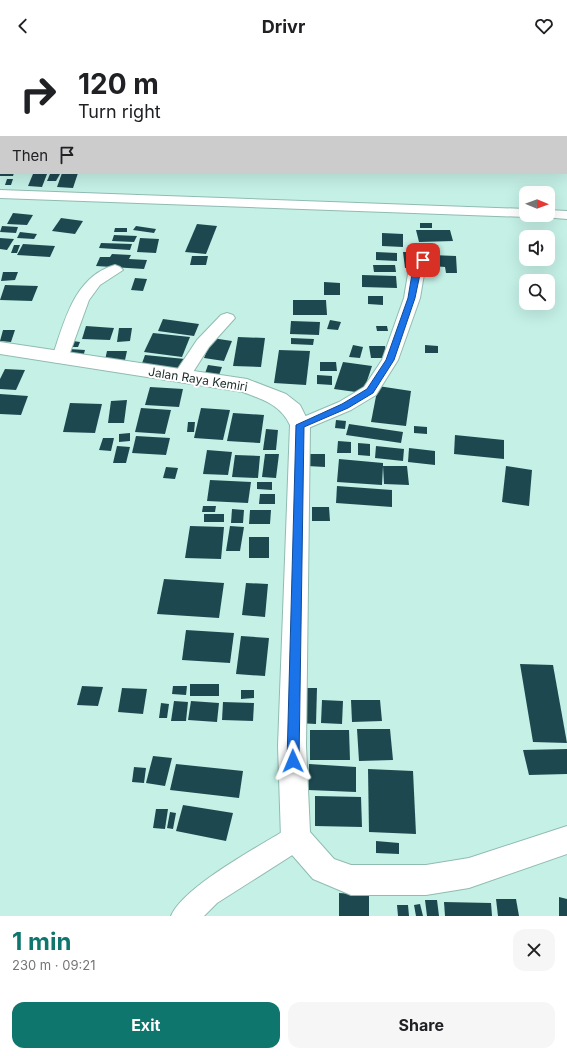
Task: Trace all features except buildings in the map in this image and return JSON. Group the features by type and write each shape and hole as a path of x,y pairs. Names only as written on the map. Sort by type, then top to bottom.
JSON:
{"street":[{"path":"0,194 519,214"},
{"path":"555,214 567,215"},
{"path":"418,248 423,260 416,274 412,298 390,360 370,391 345,406 300,425 292,746 296,838 324,868 351,880 426,880 469,873 567,840"},
{"path":"60,358 81,299 95,282 115,270"},
{"path":"182,376 204,344 227,318"},
{"name":"Jalan Raya Kemiri","path":"0,348 247,386 280,399 293,410 300,425"},
{"path":"184,916 208,894 296,838"}],"route":[{"path":"293,761 292,746 300,425 345,406 370,391 390,360 412,298 416,274 423,260"}]}
